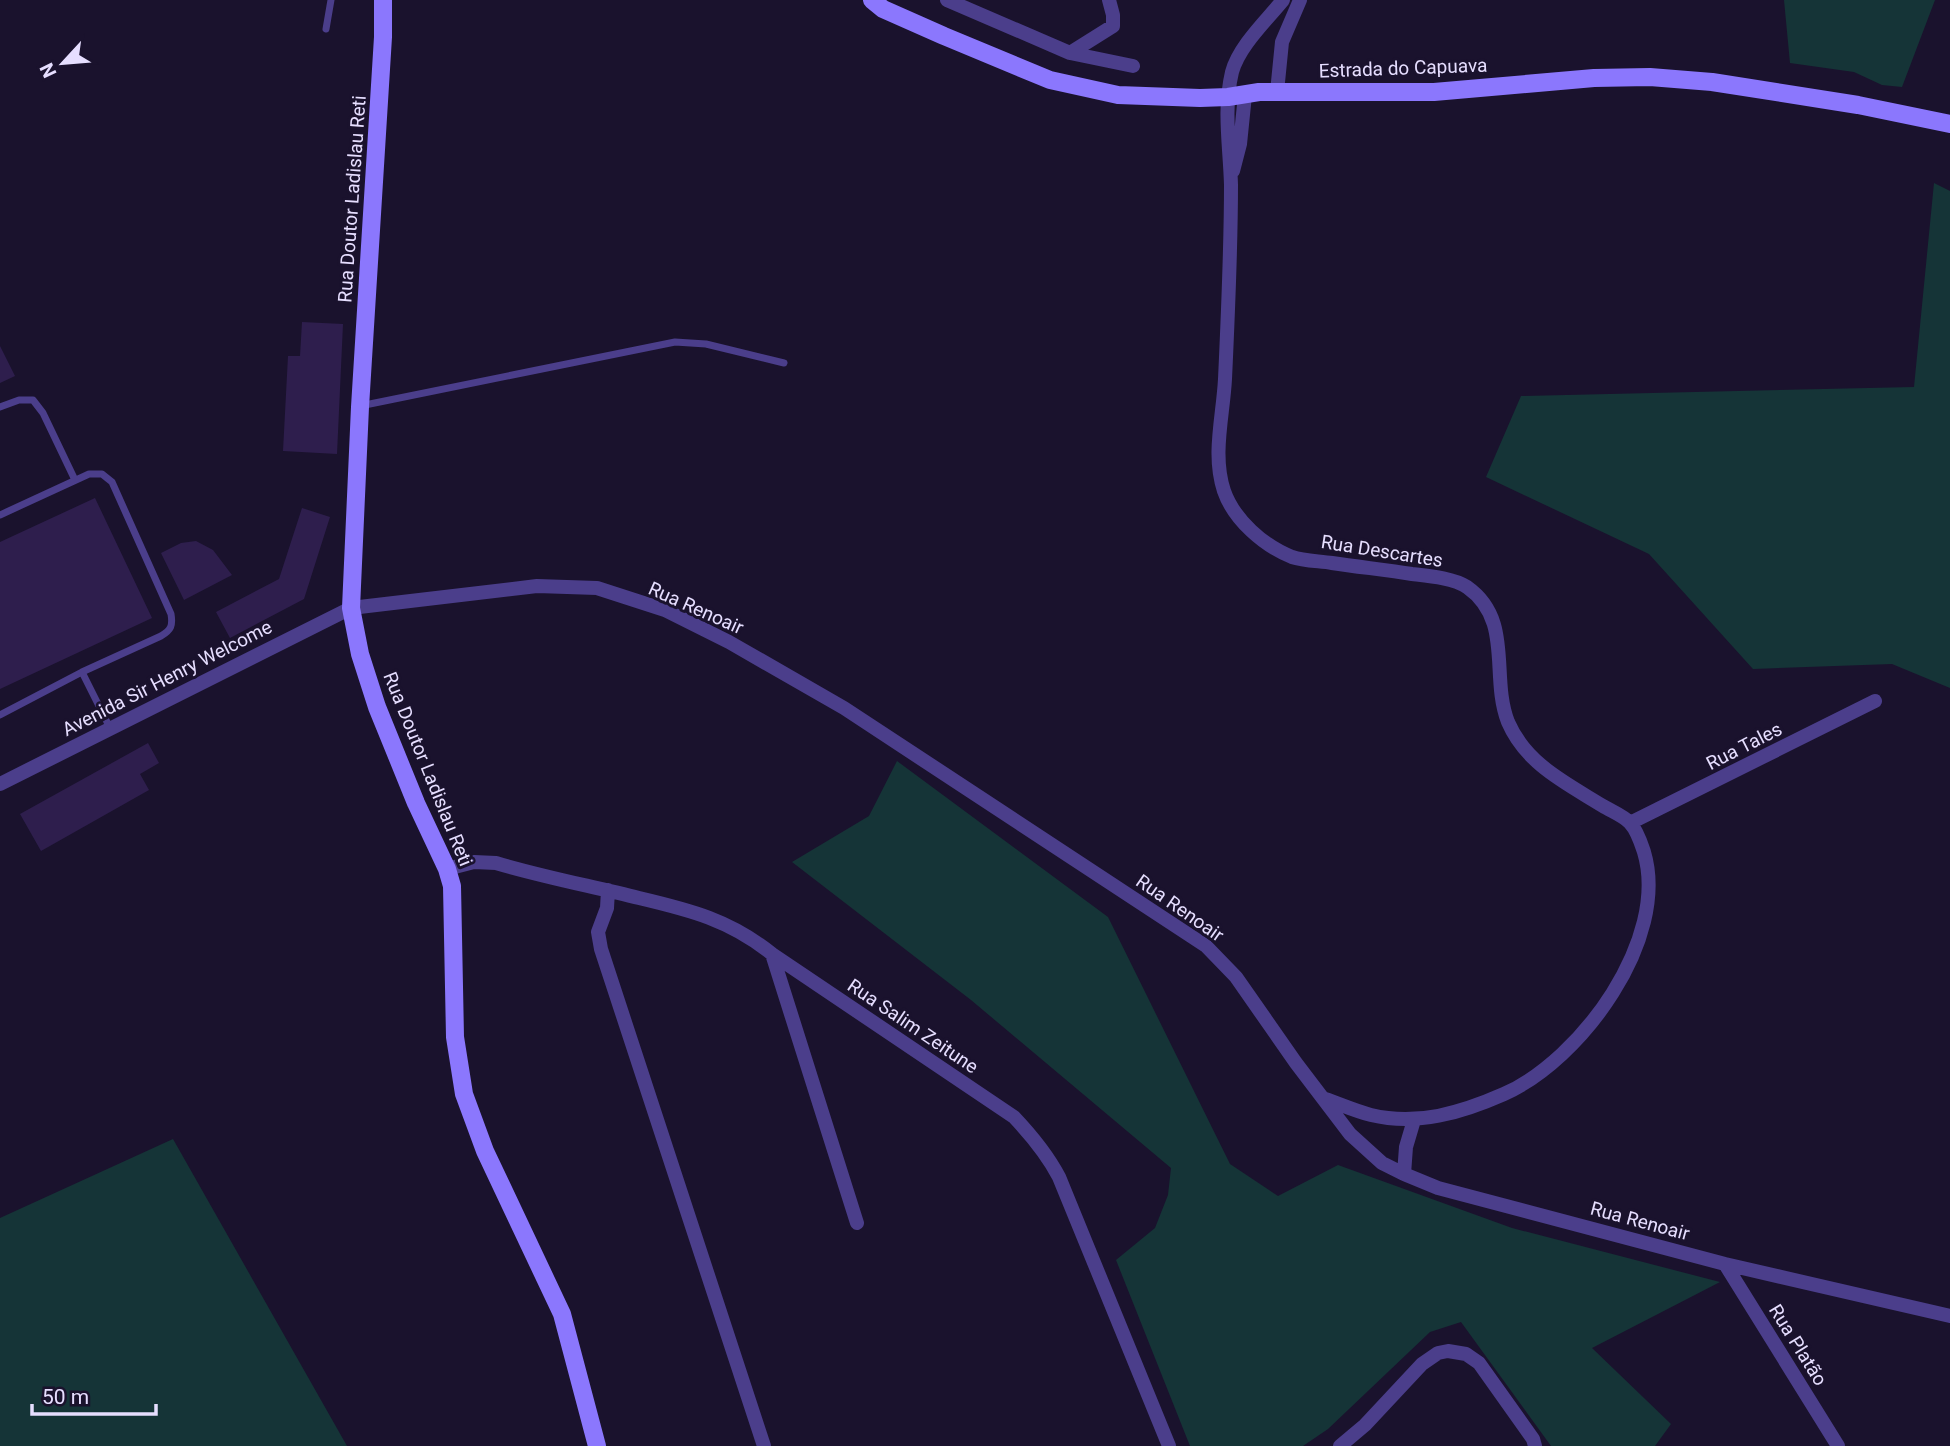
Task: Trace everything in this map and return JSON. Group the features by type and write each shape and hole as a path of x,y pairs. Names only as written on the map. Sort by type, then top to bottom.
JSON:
{"street":[{"name":"Rua Doutor Ladislau Reti","path":"383,0 351,608 360,654 377,707 416,803 447,869 454,904 455,1037 464,1094 485,1151 562,1314 597,1446"},
{"name":"Estrada do Capuava","path":"872,0 883,9 943,36 1051,80 1118,94 1236,96 1277,92 1434,92 1594,78 1650,77 1712,82 1797,95 1950,124"},
{"path":"947,0 1070,53 1133,66"},
{"path":"1070,53 1113,26 1109,0"},
{"name":"Rua Descartes","path":"1283,0 1241,53 1234,66 1240,145 1231,182 1224,385 1217,459 1225,494 1243,523 1266,542 1294,558 1434,577 1465,586 1489,609 1500,645 1500,684 1508,721 1528,755 1556,778 1630,822"},
{"path":"1277,92 1282,42 1300,0"},
{"name":"Rua Renoair","path":"351,608 537,586 597,589 665,610 729,642 844,708 1206,946 1236,977 1350,1134 1382,1163 1438,1188 1725,1264 1950,1316"},
{"name":"Avenida Sir Henry Welcome","path":"0,784 351,608"},
{"name":"Rua Tales","path":"1630,822 1875,701"},
{"path":"1325,1099 1372,1115 1415,1120 1480,1105 1516,1089 1549,1066 1585,1031 1607,1002 1629,962 1645,918 1649,891 1648,866 1641,843 1630,822"},
{"name":"Rua Salim Zeitune","path":"447,869 474,862 496,863 716,919 753,938 772,954 1014,1117 1038,1143 1059,1177 1169,1446"},
{"path":"608,890 607,908 598,932 601,949 764,1446"},
{"path":"772,954 857,1223"},
{"path":"1404,1174 1406,1147 1415,1120"},
{"name":"Rua Platão","path":"1725,1264 1839,1446"},
{"path":"1340,1446 1365,1425 1422,1364 1438,1353 1448,1351 1465,1354 1479,1363 1533,1439 1535,1446"}],"lane":[{"path":"326,29 331,0"},
{"path":"360,407 676,342 706,344 784,363"},
{"path":"0,407 19,400 33,400 43,413 75,480"},
{"path":"0,515 89,474 102,474 112,482 171,614 173,624 161,636 82,672 0,715"},
{"path":"82,672 110,728"}],"green space":[{"path":"1784,0 1935,0 1902,87 1882,85 1854,72 1790,63"},
{"path":"1934,183 1950,191 1950,688 1892,664 1753,669 1649,554 1486,477 1521,396 1914,387"},
{"path":"897,761 1108,917 1230,1164 1278,1196 1338,1165 1512,1228 1720,1282 1592,1348 1671,1424 1655,1446 1551,1446 1461,1322 1430,1332 1328,1429 1303,1446 1190,1446 1116,1260 1155,1228 1168,1195 1171,1168 971,1000 792,862 869,816"},
{"path":"173,1139 347,1446 0,1446 0,1218"}],"building":[{"path":"302,322 343,324 337,454 283,451 288,356 300,356"},
{"path":"0,346 15,376 0,383"},
{"path":"95,498 152,618 0,689 0,542"},
{"path":"302,508 330,517 304,599 230,638 216,612 279,579"},
{"path":"196,541 213,550 232,575 184,600 161,553 181,543"},
{"path":"148,743 159,763 140,774 149,790 41,851 20,814"}]}
